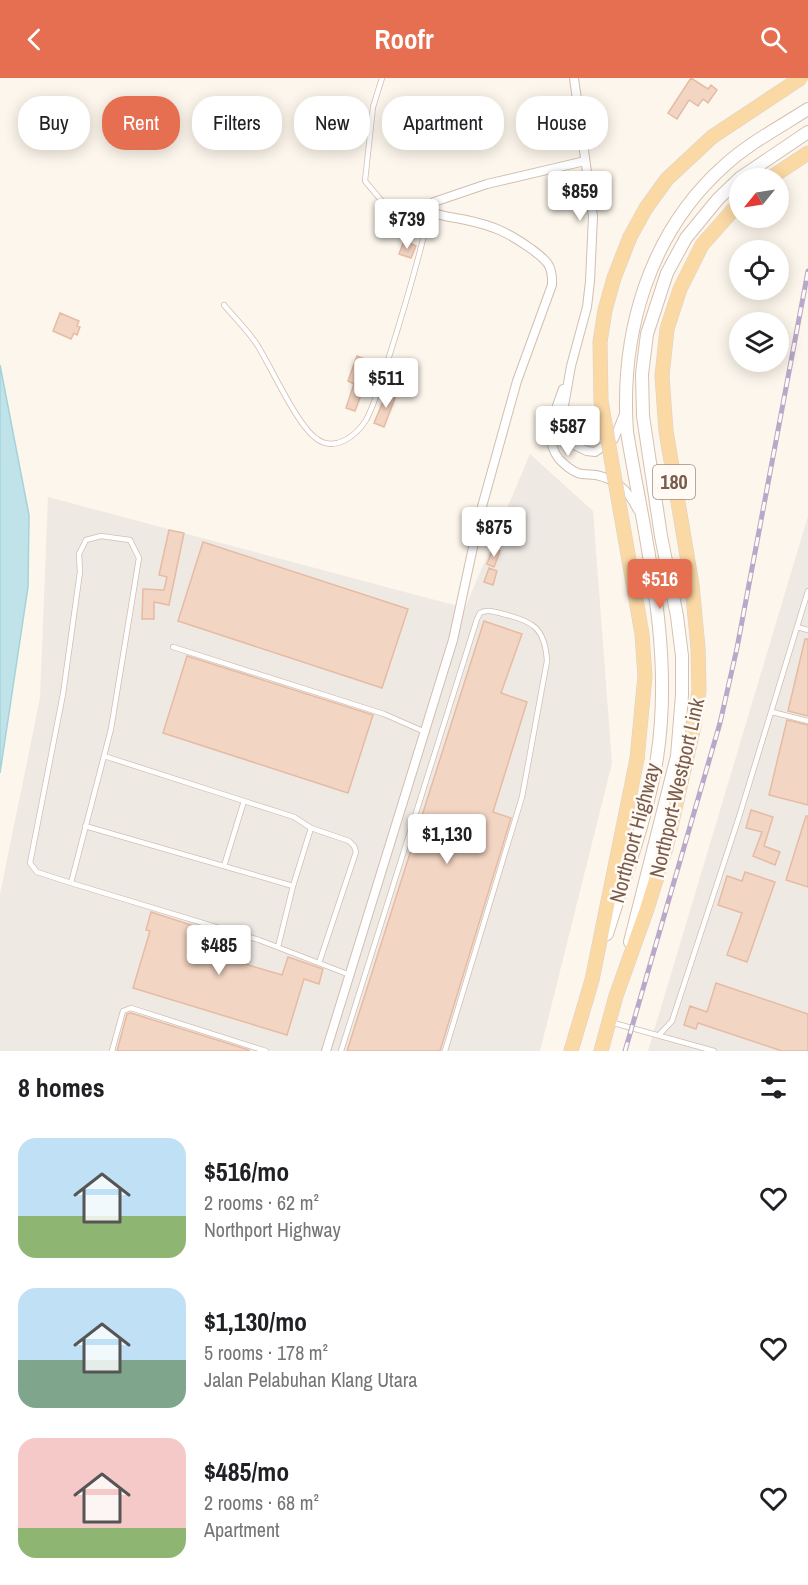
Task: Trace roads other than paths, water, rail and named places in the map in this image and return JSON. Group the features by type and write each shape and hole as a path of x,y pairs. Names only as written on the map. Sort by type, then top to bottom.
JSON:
{"main road":[{"name":"Northport-Westport Link","path":"592,980 638,759 645,675 642,634 601,401 600,342 605,310 614,278 630,237 646,208 667,179 712,137 801,78"},
{"name":"Northport Highway","path":"571,1051 647,806 657,759 661,725 663,688 661,631 627,432 628,351 651,270 671,227 724,165 748,147 808,110"},
{"name":"Northport Highway","path":"601,1051 677,756 682,695 682,656 643,416 642,374 647,334 667,273 686,238 718,199 740,178 808,132"},
{"path":"785,168 808,153"},
{"name":"Northport-Westport Link","path":"616,996 660,868 682,780 699,690 692,585 666,431 662,375 667,329 680,289 702,245 729,212"}],"street":[{"path":"574,78 593,216 590,281 587,307 549,436 556,454 566,467 578,473 611,478 631,496 645,530"},
{"path":"326,1051 453,640 481,510 517,381 552,285 553,273 547,261 505,231 438,215 430,211 434,202 487,184 585,161"},
{"path":"571,366 562,417 567,436 576,446 595,452 601,449 614,439 626,410"}],"lane":[{"path":"224,305 255,341 299,417 316,439 331,445 339,443 354,433 366,420 378,391 411,289 430,211 386,206 365,181 373,107 382,78"},
{"path":"71,883 111,729 139,558 130,540 101,536 86,540 79,554 80,572 63,694 30,863 37,872 71,883 278,947 350,975"},
{"path":"659,1035 672,1021 772,712 808,591"},
{"path":"341,1051 477,619 480,613 489,611 532,623 543,640 547,661 522,797 445,1051"},
{"path":"797,627 808,630"},
{"path":"173,647 384,714 425,732"},
{"path":"772,712 808,721"},
{"path":"104,756 294,817 311,828 349,841 356,852 319,963"},
{"path":"224,866 244,801"},
{"path":"86,826 293,886"},
{"path":"278,947 293,886 311,828"},
{"path":"112,1051 123,1011 131,1008 266,1051"},
{"path":"610,1022 696,1048 714,1051"}],"water":[{"path":"0,365 29,515 28,587 0,773"}],"railway":[{"path":"625,1051 720,723 737,648 808,271"}]}
